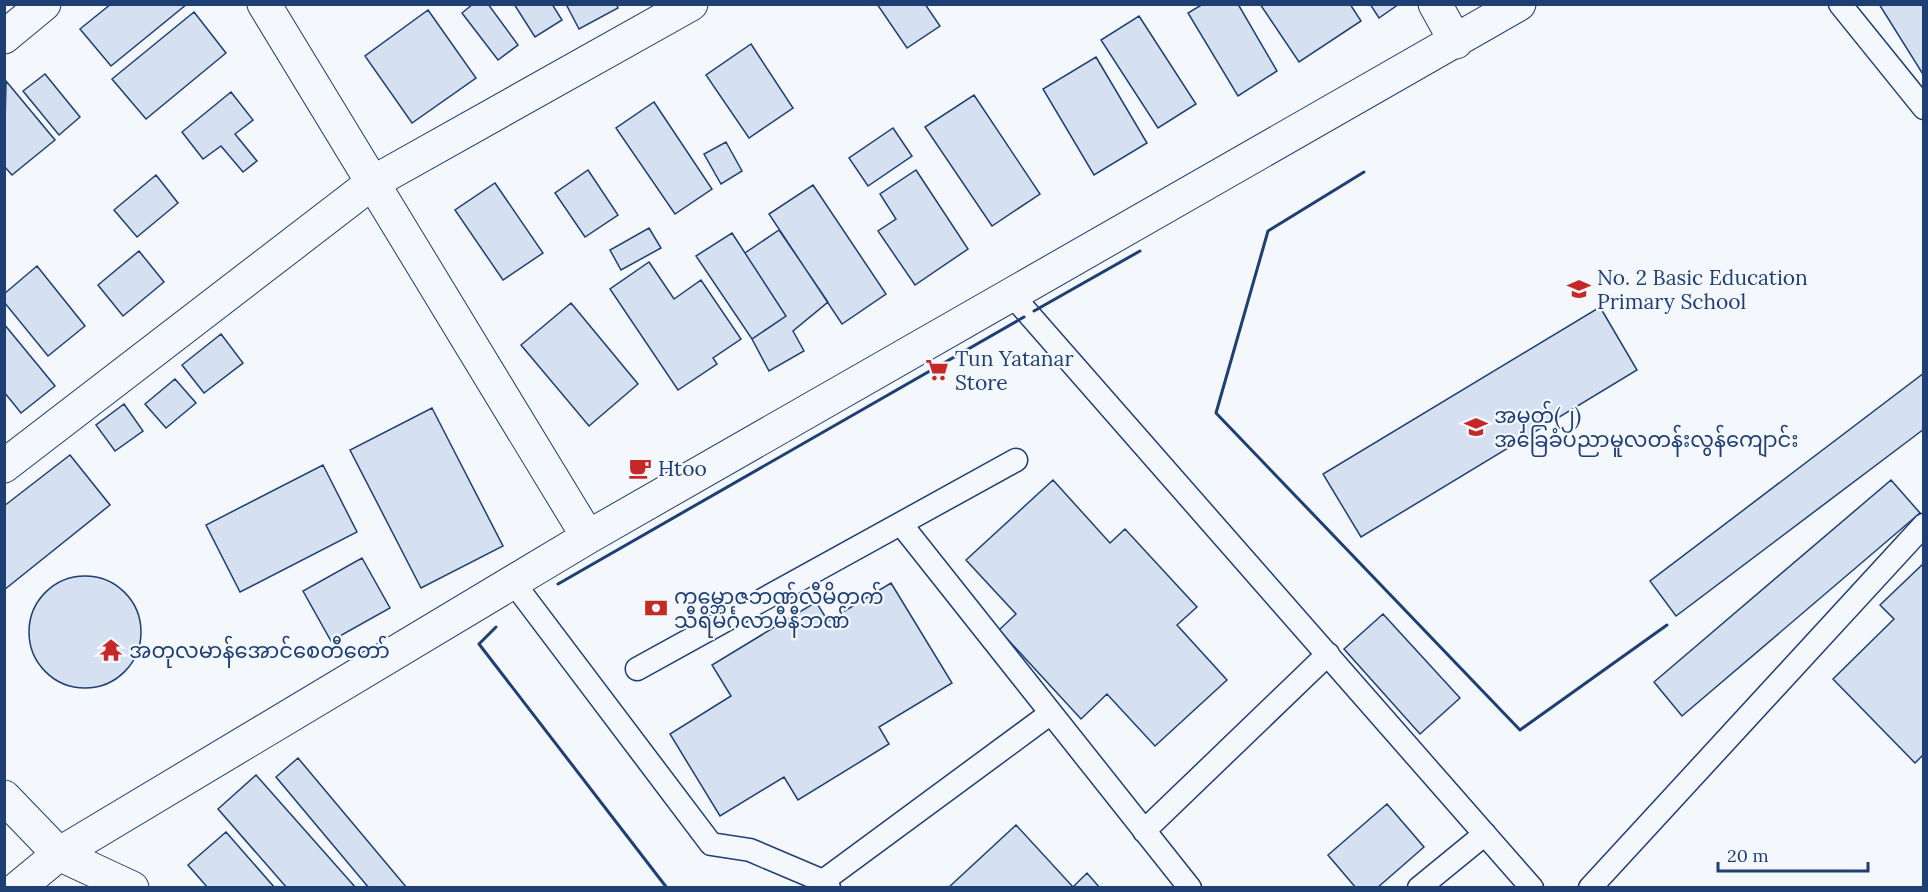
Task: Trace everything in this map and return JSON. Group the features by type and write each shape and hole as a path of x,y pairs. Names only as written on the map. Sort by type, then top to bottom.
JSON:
{"street":[{"path":"4,37 44,4"},
{"path":"264,4 588,537"},
{"path":"4,466 372,183 691,4"},
{"path":"1435,4 1456,42"},
{"path":"18,888 59,854 588,537 1519,4"},
{"path":"4,797 59,854 132,888"}],"lane":[{"path":"1840,4 1923,108"},
{"path":"1012,295 1532,888"},
{"path":"637,669 1016,460"},
{"path":"901,524 1190,888"},
{"path":"1590,888 1923,525"},
{"path":"513,582 711,844 750,850 826,884 1051,713"},
{"path":"1144,831 1328,654"},
{"path":"1419,888 1485,834"}],"building":[{"path":"111,4 187,4 111,66 80,29"},
{"path":"473,4 488,4 518,45 498,60 462,13"},
{"path":"514,4 552,4 562,20 535,37"},
{"path":"566,4 616,4 618,8 579,29"},
{"path":"877,4 925,4 940,26 907,48"},
{"path":"1203,4 1238,4 1277,71 1238,96 1188,13"},
{"path":"1260,4 1350,4 1361,21 1299,62"},
{"path":"1370,4 1399,4 1379,18"},
{"path":"1879,4 1924,4 1924,76"},
{"path":"428,10 476,78 412,123 365,56"},
{"path":"194,12 226,53 146,119 112,79"},
{"path":"1139,16 1196,104 1158,128 1101,40"},
{"path":"751,44 793,108 749,138 706,75"},
{"path":"1096,57 1147,143 1094,175 1043,89"},
{"path":"45,74 80,117 59,135 23,91"},
{"path":"6,81 55,140 12,175 4,166"},
{"path":"231,92 253,120 235,134 257,161 243,172 221,146 203,159 182,132"},
{"path":"974,95 1040,194 992,226 925,127"},
{"path":"654,102 712,189 675,214 616,128"},
{"path":"893,128 912,156 868,186 849,158"},
{"path":"726,142 742,171 721,184 704,154"},
{"path":"588,170 618,215 585,237 555,193"},
{"path":"916,170 968,249 915,285 878,231 896,219 880,194"},
{"path":"156,175 178,203 137,237 114,210"},
{"path":"495,183 543,253 503,280 455,210"},
{"path":"813,185 886,294 842,324 769,214"},
{"path":"649,228 661,248 621,270 610,250"},
{"path":"779,230 828,302 793,331 804,351 769,371 752,339 786,316 745,253"},
{"path":"732,233 786,316 752,339 696,256"},
{"path":"139,251 164,282 123,316 98,285"},
{"path":"649,262 674,299 701,280 741,339 713,358 717,364 678,390 610,289"},
{"path":"37,266 85,326 48,356 4,302 4,294"},
{"path":"571,303 638,384 589,426 521,345"},
{"path":"1600,307 1637,370 1361,537 1323,474"},
{"path":"4,324 55,386 21,413 4,392"},
{"path":"221,334 243,363 204,393 182,365"},
{"path":"1924,373 1924,429 1676,616 1650,581"},
{"path":"175,379 196,403 166,428 145,404"},
{"path":"124,404 143,431 115,451 96,425"},
{"path":"432,408 503,546 421,588 350,450"},
{"path":"70,455 110,505 4,590 4,506"},
{"path":"323,465 357,532 240,592 206,525"},
{"path":"1053,480 1110,543 1125,529 1197,607 1177,625 1227,680 1155,746 1107,694 1081,719 999,630 1016,614 966,560"},
{"path":"1891,480 1920,513 1682,716 1654,682"},
{"path":"362,558 390,608 331,641 303,591"},
{"path":"1924,563 1924,754 1915,763 1833,679 1894,619 1880,605"},
{"path":"85,576 106,580 124,593 137,611 141,632 137,653 124,671 106,684 85,688 64,684 46,671 33,653 29,632 33,611 46,593 64,580"},
{"path":"891,583 952,683 879,727 889,744 798,800 784,777 720,816 670,734 731,696 712,665 816,602 828,621"},
{"path":"1383,614 1460,698 1420,734 1344,649"},
{"path":"298,758 407,888 369,888 276,777"},
{"path":"256,775 356,888 287,888 218,809"},
{"path":"1387,804 1424,847 1377,888 1356,888 1328,855"},
{"path":"1016,825 1073,887 1087,873 1100,888 948,888"},
{"path":"226,832 275,888 208,888 188,865"}],"wall":[{"path":"1364,172 1268,231 1216,413 1520,730 1667,625"},
{"path":"1034,311 1140,251"},
{"path":"558,584 1024,317"},
{"path":"496,627 479,644 667,888"}],"place":[{"name":"No. 2 Basic Education Primary School","path":"1579,289"},
{"name":"Tun Yatanar Store","path":"937,370"},
{"name":"အမှတ်(၂) အခြေခံပညာမူလတန်းလွန်ကျောင်း","path":"1476,427"},
{"name":"Htoo","path":"640,468"},
{"name":"ကမ္ဘောဇဘဏ်လီမိတက် သီရိမင်္ဂလာမီနီဘဏ်","path":"656,608"},
{"name":"အတုလမာန်အောင်စေတီတော်","path":"111,650"}]}
